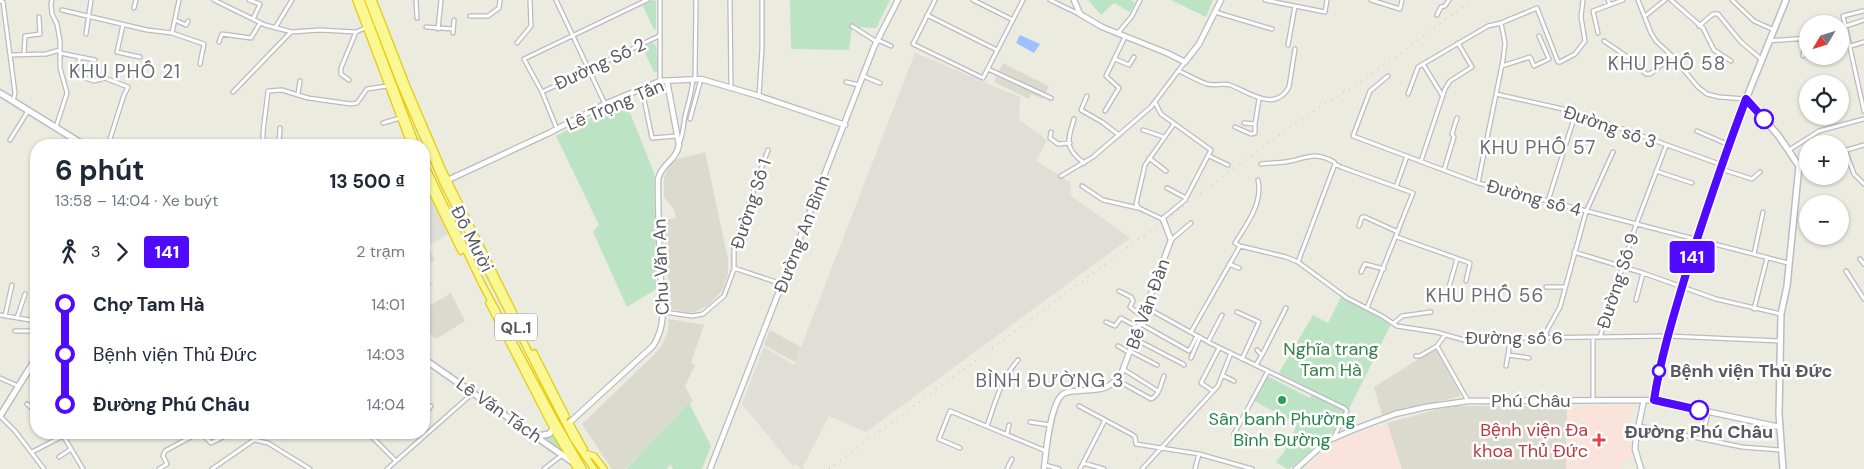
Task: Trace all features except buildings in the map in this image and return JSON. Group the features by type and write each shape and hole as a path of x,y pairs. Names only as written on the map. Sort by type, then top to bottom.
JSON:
{"highway":[{"path":"356,0 409,139"},
{"path":"361,0 414,139"},
{"name":"Đỗ Mười","path":"368,0 402,88 426,139"},
{"name":"Đỗ Mười","path":"373,0 406,88 428,139"},
{"name":"Đỗ Mười","path":"430,144 446,181"},
{"name":"Đỗ Mười","path":"430,147 568,424 594,469"},
{"path":"430,188 446,181"},
{"name":"Đỗ Mười","path":"430,190 479,277 576,469"},
{"name":"QL.1","path":"568,424 598,469"},
{"name":"Đỗ Mười","path":"555,427 583,469"},
{"name":"QL.1","path":"587,454 594,456 604,469"}],"main road":[{"path":"1783,469 1780,427 1781,314 1787,286 1799,166 1789,150 1746,99 1786,0"},
{"path":"0,92 74,139"},
{"name":"Lê Văn Tách","path":"430,363 583,469"},
{"path":"0,416 30,368"},
{"path":"537,436 549,434 555,427"}],"street":[{"path":"52,0 50,4 52,14 59,31 60,68 67,93 56,128"},
{"path":"86,34 91,0"},
{"path":"134,8 136,0"},
{"path":"172,33 179,0"},
{"path":"214,0 260,23 292,32 320,30 356,32 365,28"},
{"path":"249,0 260,4 253,19"},
{"path":"275,28 292,0"},
{"path":"416,0 417,18"},
{"path":"438,29 441,0"},
{"path":"470,16 488,16 499,8 500,0"},
{"path":"517,43 531,26 530,0"},
{"path":"556,0 605,104"},
{"path":"557,130 542,92 524,58 648,0"},
{"path":"660,0 660,81"},
{"path":"690,119 696,79 696,0"},
{"path":"730,0 731,88"},
{"path":"759,96 762,0"},
{"name":"Đường An Bình","path":"710,469 877,41 898,0"},
{"path":"935,0 913,44 983,78 1023,0"},
{"path":"973,0 1012,20"},
{"path":"1050,0 1102,27 1185,62"},
{"path":"1074,0 1080,14"},
{"path":"1118,34 1132,16 1140,0"},
{"path":"1061,176 1084,162 1151,107 1199,44 1220,0"},
{"path":"1265,0 1325,12 1326,0"},
{"path":"1370,0 1400,9 1402,0"},
{"path":"1437,15 1441,7 1445,6 1449,0"},
{"path":"1408,94 1417,68 1423,64 1488,26 1537,8 1558,62 1575,54 1585,42 1581,17 1583,0"},
{"path":"1608,0 1610,5"},
{"path":"1598,33 1593,11 1623,0"},
{"path":"1638,0 1656,41 1672,56 1698,87 1707,94 1746,99 1721,167 1682,287 1658,374 1654,400"},
{"path":"1645,16 1665,0"},
{"path":"1670,0 1703,28 1714,50 1731,61"},
{"path":"1732,0 1754,21 1774,30"},
{"path":"0,1 3,2 15,93 13,101"},
{"path":"1288,45 1295,6"},
{"path":"62,10 123,25 172,33 204,44 200,64"},
{"path":"1847,15 1863,11"},
{"path":"1215,12 1272,29"},
{"path":"1699,26 1713,14 1718,14 1741,42 1761,59"},
{"path":"927,15 997,50"},
{"path":"24,54 25,36 40,34 39,17"},
{"path":"175,20 186,25 188,21"},
{"path":"426,27 453,31 454,20"},
{"path":"1849,25 1864,20"},
{"path":"219,42 222,34 251,38 260,23"},
{"path":"1478,183 1502,66 1505,42 1500,23"},
{"path":"123,25 117,52 140,57"},
{"path":"852,26 877,41 891,46"},
{"path":"234,92 292,32"},
{"path":"349,80 341,74 341,68 356,32"},
{"name":"Đường Số 2","path":"542,92 659,36"},
{"path":"1502,66 1530,57 1534,66 1549,59 1540,36"},
{"path":"1105,110 1119,88 1106,76 1124,37"},
{"path":"1768,41 1799,39"},
{"path":"1849,39 1864,111"},
{"path":"1604,41 1630,58 1646,74 1650,74 1672,56"},
{"path":"1851,46 1864,42"},
{"path":"1421,161 1450,81 1472,67 1458,43"},
{"path":"1179,71 1207,84 1229,84 1260,99 1275,100 1286,93 1295,49"},
{"path":"10,55 60,52 95,60"},
{"path":"80,57 75,75 77,77 94,81 105,78 128,87 110,139"},
{"path":"1115,59 1129,64 1134,57"},
{"path":"1423,64 1443,96"},
{"path":"988,69 1051,98"},
{"path":"863,76 880,83"},
{"name":"Đường số 4","path":"1388,76 1370,91 1353,136 1478,183 1788,263"},
{"path":"679,145 696,79"},
{"name":"Lê Trọng Tấn","path":"446,181 557,130 605,104 660,81 696,79 759,96 845,125"},
{"path":"298,94 300,80"},
{"path":"667,81 679,145"},
{"path":"846,82 860,86"},
{"path":"263,139 268,91 282,90 308,98 351,104 358,103 367,89 387,86"},
{"path":"642,89 652,138 677,136"},
{"name":"Đường số 3","path":"1496,94 1576,112 1752,179 1760,172"},
{"path":"1087,96 1081,110 1102,122 1118,135"},
{"path":"1235,127 1251,134 1254,132 1260,99"},
{"path":"1155,102 1161,114 1211,150 1186,198 1163,219"},
{"path":"10,140 28,110"},
{"path":"1548,201 1576,112"},
{"path":"383,123 400,118"},
{"path":"1444,170 1454,137 1452,134 1456,118"},
{"path":"1074,119 1068,136 1074,154 1084,162"},
{"path":"1789,150 1819,131 1864,119"},
{"path":"1244,123 1255,124"},
{"path":"1139,208 1136,204 1145,165 1174,124"},
{"path":"279,139 280,128"},
{"path":"1143,130 1164,137"},
{"path":"1697,131 1729,145"},
{"path":"1052,132 1050,138 1058,144 1070,143"},
{"path":"1849,149 1864,144"},
{"name":"Chu Văn An","path":"568,424 654,346 662,329 664,312 660,269 658,179 664,165 678,153 679,145"},
{"name":"Đường Số 9","path":"1600,337 1636,225 1666,146"},
{"name":"Đường Số 1","path":"768,150 737,238 734,249 734,268 782,284"},
{"path":"1547,338 1546,332 1560,307 1586,212 1613,152"},
{"path":"1261,164 1287,162 1308,155 1317,155 1329,159 1335,164 1413,193 1367,308"},
{"path":"1209,156 1228,166"},
{"path":"1396,187 1407,156"},
{"path":"1149,158 1166,172"},
{"path":"1849,161 1854,174 1864,184"},
{"path":"1298,262 1318,204 1335,164"},
{"path":"1656,171 1692,183"},
{"path":"1190,332 1240,246 1235,243 1258,200 1260,189 1258,180"},
{"path":"1082,186 1103,200 1139,208 1163,219 1171,239 1191,223"},
{"path":"1167,188 1186,198"},
{"path":"1754,254 1764,212"},
{"path":"1359,226 1362,217 1365,217 1398,232"},
{"path":"1396,237 1470,263 1466,281"},
{"name":"Bế Văn Đàn","path":"1117,380 1147,308 1171,239"},
{"name":"Đường số 6","path":"1240,246 1286,257 1298,262 1347,298 1394,323 1396,326 1478,341 1668,336 1780,341"},
{"path":"1574,252 1622,266 1716,299 1781,314"},
{"path":"1754,309 1767,258"},
{"path":"1449,287 1457,259"},
{"path":"1860,259 1864,264"},
{"path":"1229,264 1239,268"},
{"path":"1361,272 1365,264 1384,269"},
{"path":"664,312 692,316 703,314 724,296 734,268"},
{"path":"1846,271 1864,299"},
{"path":"1636,300 1643,273"},
{"path":"12,284 2,315 30,320"},
{"path":"1546,287 1565,287"},
{"path":"1119,291 1131,297 1133,301 1130,308 1143,318"},
{"path":"17,318 25,294"},
{"path":"1147,308 1219,348 1344,408 1347,411 1334,437"},
{"path":"1256,366 1286,308"},
{"path":"1237,312 1259,322 1242,359"},
{"path":"1394,323 1402,316 1431,312"},
{"path":"1208,342 1222,315"},
{"path":"1106,322 1115,326 1122,318 1189,351 1199,337"},
{"path":"15,331 30,331"},
{"path":"1416,356 1420,356 1437,346 1445,335"},
{"path":"1191,358 1199,337"},
{"path":"1593,337 1593,401"},
{"path":"1135,339 1184,366"},
{"path":"1506,366 1509,340"},
{"path":"1118,346 1156,365"},
{"path":"1437,346 1468,401"},
{"path":"1213,390 1201,383 1219,348"},
{"path":"1257,350 1262,355"},
{"path":"1142,469 1218,386 1231,353"},
{"path":"1508,355 1530,358"},
{"path":"987,426 995,399 1006,375 1018,360"},
{"path":"1123,369 1158,391"},
{"path":"1234,434 1268,371"},
{"path":"1222,375 1234,381"},
{"path":"1058,469 1044,467 1054,410 1062,395 1069,391 1106,388 1117,380 1151,399 1154,398 1158,391 1164,376"},
{"path":"0,378 19,387"},
{"path":"430,430 473,392"},
{"path":"1641,469 1635,449 1644,400"},
{"name":"Phú Châu","path":"1296,469 1321,445 1334,437 1395,414 1426,406 1468,401 1654,400 1780,427"},
{"path":"27,404 30,407"},
{"path":"1079,406 1135,437 1136,444 1199,454 1252,469"},
{"path":"960,448 939,439 950,411 1046,451"},
{"path":"1702,439 1708,412"},
{"path":"0,416 15,431 44,469"},
{"path":"1080,469 1105,420"},
{"path":"1030,422 1051,425"},
{"path":"1006,434 1009,425"},
{"path":"1638,426 1742,447 1782,450"},
{"path":"32,452 54,439"},
{"path":"65,439 84,469"},
{"path":"159,469 167,464 163,456 165,452 188,439"},
{"path":"207,439 211,443 219,439"},
{"path":"374,439 396,460"},
{"path":"387,469 420,439"},
{"path":"212,469 254,440 268,443 310,469"},
{"path":"59,458 71,449"},
{"path":"1195,469 1199,454"},
{"path":"544,469 563,455"},
{"path":"1007,469 1012,459"},
{"path":"1083,463 1104,469"}],"shaded area":[{"path":"915,53 1020,97 1019,120 1047,140 1036,161 1070,182 1071,196 1130,238 866,432 829,416 803,466 804,469 801,469 796,464 793,466 742,404 764,347 794,365"},
{"path":"1003,63 1049,86 1043,99 1031,94 1029,99 994,82"},
{"path":"705,152 728,259 728,274 722,291 707,306 692,313 670,309 664,220 676,218 674,210 664,197 664,177 671,163 677,159"},
{"path":"430,197 448,234 430,245"},
{"path":"430,250 435,260 430,263"},
{"path":"451,293 465,321 436,339 430,334 430,305"},
{"path":"669,319 704,325 691,362 695,365 685,386 693,401 625,469 612,469 582,424 655,354 662,345 668,331"},
{"path":"770,330 801,347 795,362 764,345"},
{"path":"1436,348 1461,396 1382,415 1374,387"},
{"path":"1450,406 1567,406 1566,469 1402,469 1387,423"},
{"name":"Bệnh viện Đa khoa Thủ Đức","path":"1567,406 1634,406 1628,427 1634,458 1621,460 1622,469 1566,469"},
{"path":"1387,423 1402,469 1306,469 1333,443"}],"green space":[{"path":"651,0 656,1 656,29 654,30 642,4"},
{"path":"790,0 890,0 876,28 852,27 849,50 791,49"},
{"path":"1088,0 1131,0 1135,3 1130,12 1114,3 1101,15"},
{"path":"1171,0 1213,0 1206,17"},
{"path":"652,43 656,45 658,71 654,72 642,47"},
{"path":"625,100 654,173 656,289 627,307 593,232 599,225 556,136"},
{"name":"Nghĩa trang Tam Hà","path":"1341,297 1389,323 1390,326 1349,409 1343,412 1333,432 1291,468 1287,469 1276,462 1284,452 1303,412 1297,424 1254,401 1267,376 1310,398 1314,391 1279,373 1313,315 1328,323"},
{"path":"689,403 711,446 702,469 673,469 670,464 667,469 626,469"},
{"path":"553,432 566,454 547,440 547,437"}],"water":[{"path":"1020,35 1040,44 1034,53 1016,43"}],"railway":[{"path":"829,469 1301,119 1365,79 1472,0"}],"bus line":[{"name":"141","path":"1699,410 1654,400 1658,374 1697,240 1746,99 1764,119"}],"place":[{"name":"Bệnh viện Thủ Đức","path":"1659,371"},
{"name":"Sân banh Phường Bình Đường","path":"1282,400"},
{"name":"Đường Phú Châu","path":"1699,410"},
{"name":"Bệnh viện Đa khoa Thủ Đức","path":"1599,440"}],"district":[{"name":"KHU PHỐ 58","path":"1667,63"},
{"name":"KHU PHỐ 21","path":"125,71"},
{"name":"KHU PHỐ 57","path":"1538,147"},
{"name":"KHU PHỐ 56","path":"1485,295"},
{"name":"BÌNH ĐƯỜNG 3","path":"1050,380"}]}
